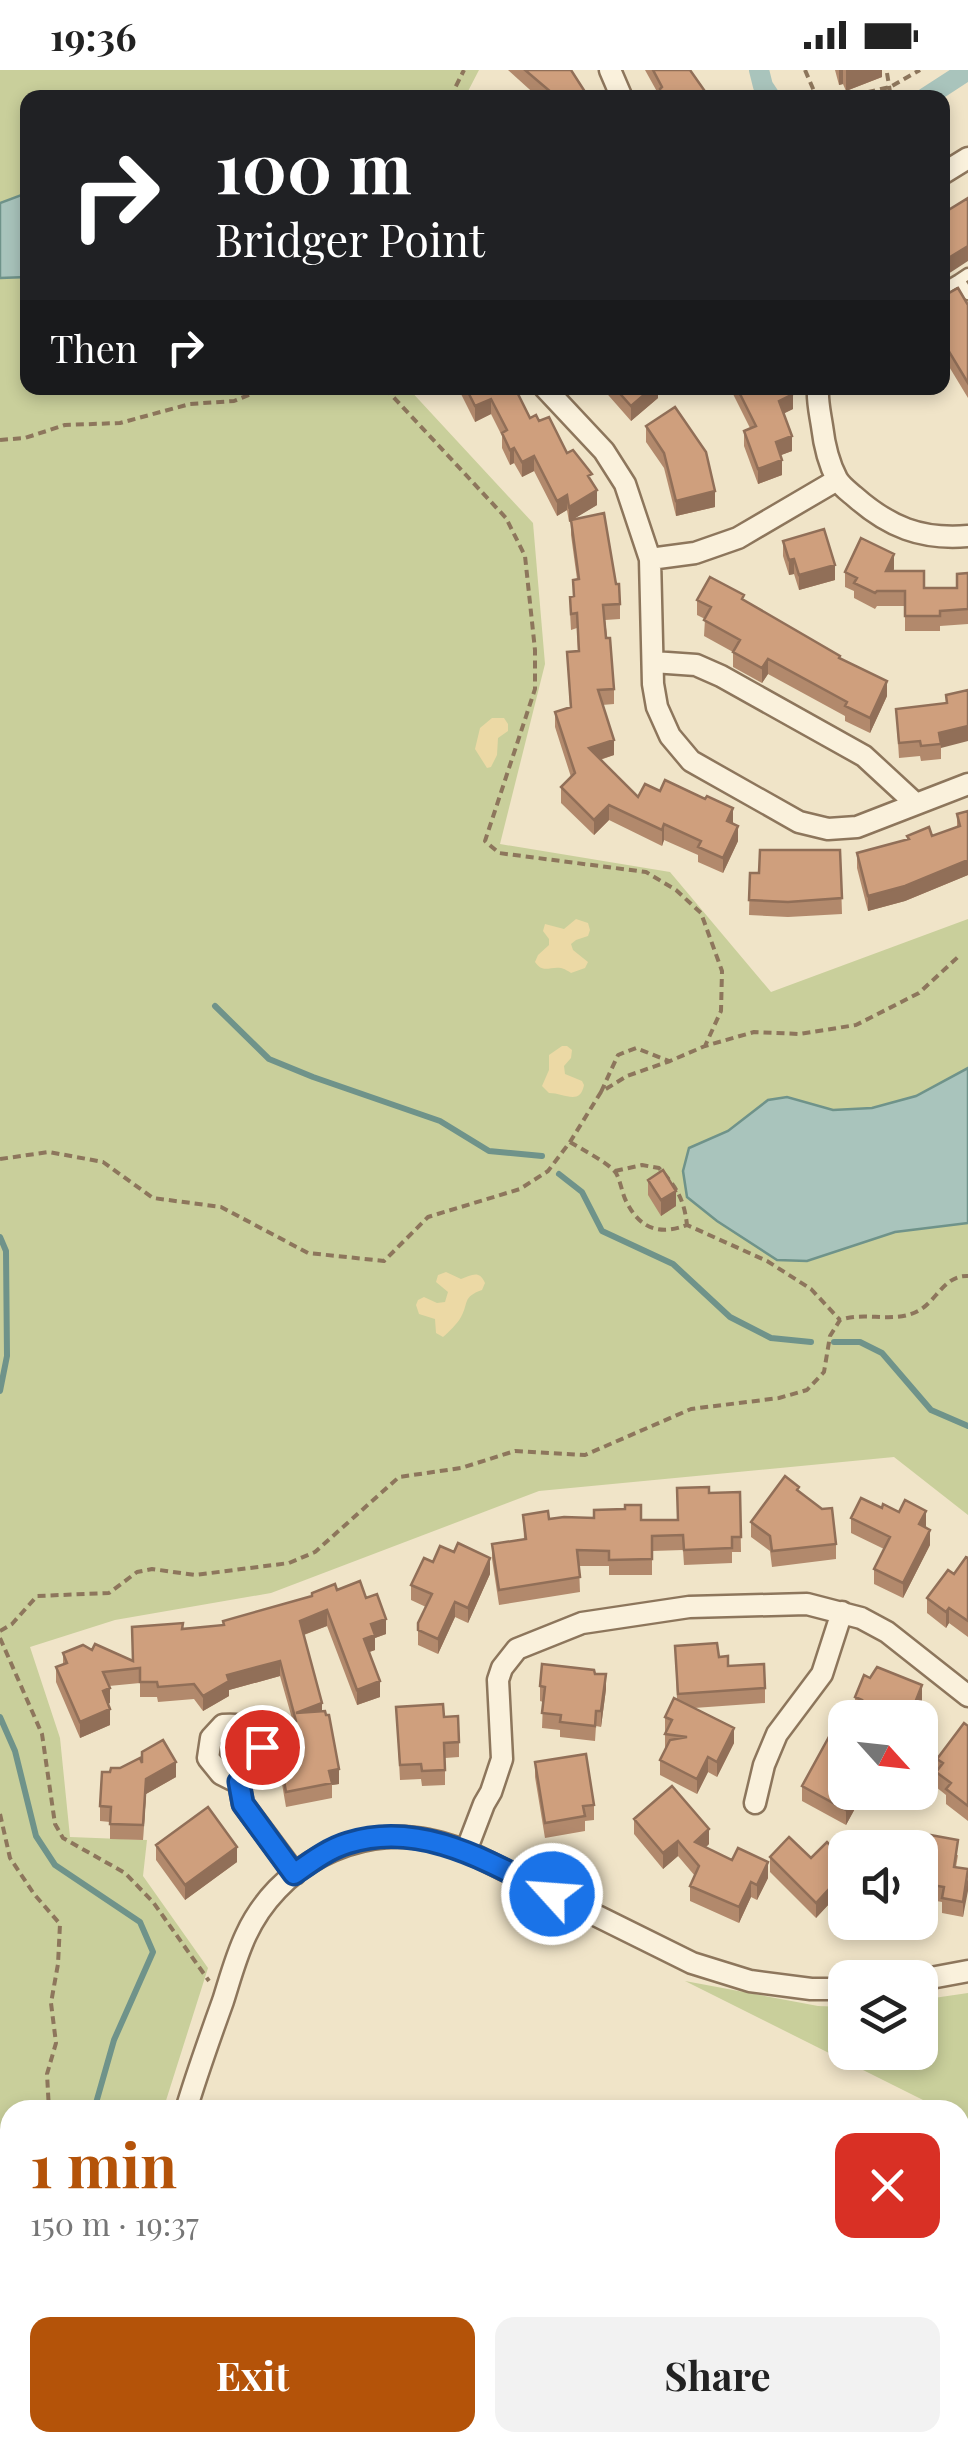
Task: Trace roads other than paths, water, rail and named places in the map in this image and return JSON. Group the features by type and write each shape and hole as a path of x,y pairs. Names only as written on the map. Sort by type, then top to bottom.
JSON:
{"street":[{"path":"553,395 604,450 625,484 650,559 657,707 670,736 691,761 799,822 828,829 858,826 968,784"},
{"path":"817,395 824,439 837,480 868,509 903,530 934,538 968,536"},
{"path":"650,559 695,553 738,538 837,480"},
{"path":"652,662 696,665 747,690 864,756 916,804"},
{"path":"466,1851 502,1759 498,1680 502,1668 518,1650 582,1623 689,1607 807,1604 861,1618 887,1632 968,1696"},
{"path":"756,1804 764,1765 777,1734 822,1674 842,1612"},
{"path":"239,1782 243,1804 294,1874"},
{"path":"189,2100 246,1934 270,1898 294,1874 318,1858 348,1843 388,1836 428,1839 466,1851 692,1963 750,1981 828,1989"},
{"path":"938,1976 968,1970"}],"lane":[{"path":"964,277 968,294"}],"water":[{"path":"20,196 20,277 0,278 0,203"},
{"path":"968,1068 968,1223 895,1232 807,1261 777,1260 687,1197 683,1171 689,1148 728,1131 768,1100 787,1097 833,1110 872,1108 916,1096"}],"waterway":[{"path":"759,70 766,90"},
{"path":"937,90 968,70"},
{"path":"215,1006 269,1059 440,1121 489,1151 542,1156"},
{"path":"559,1174 582,1192 602,1231 673,1264 730,1317 771,1338 811,1342"},
{"path":"0,1237 6,1251 7,1356 0,1391"},
{"path":"834,1342 860,1342 882,1353 931,1410 968,1426"},
{"path":"0,1717 15,1751 36,1836 55,1865 140,1922 153,1952 114,2040 97,2100"}]}
